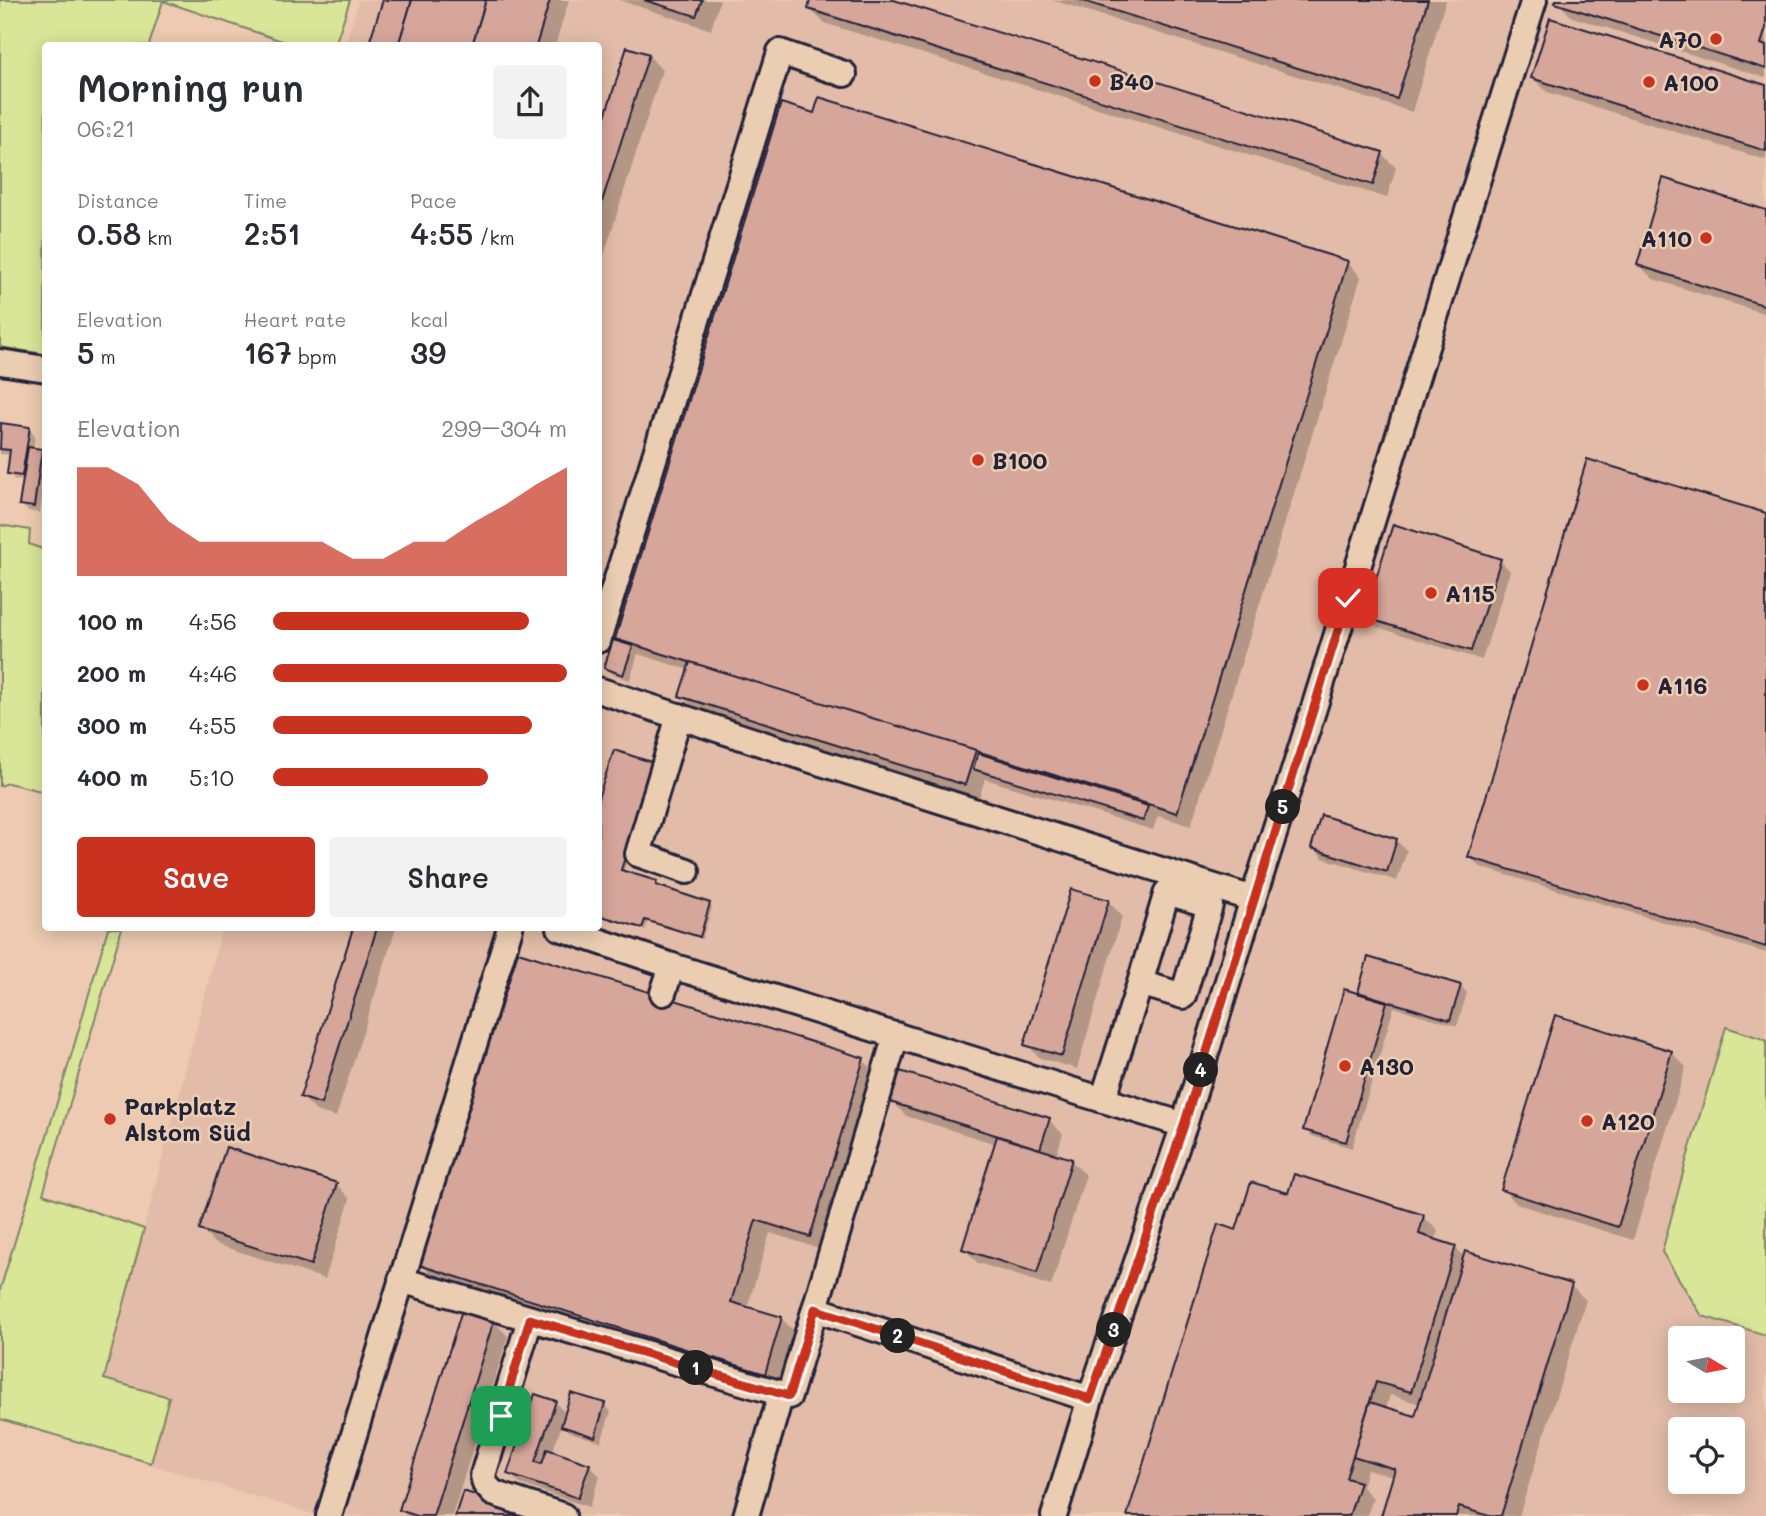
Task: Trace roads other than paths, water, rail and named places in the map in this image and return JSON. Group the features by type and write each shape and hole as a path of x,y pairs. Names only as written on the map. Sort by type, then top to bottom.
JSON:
{"street":[{"path":"1054,1516 1090,1399 1184,1125 1534,0"},
{"path":"602,627 780,52 844,74"},
{"path":"0,362 42,368"},
{"path":"602,691 1253,899"},
{"path":"679,716 638,854 687,871"},
{"path":"329,1516 509,931"},
{"path":"569,931 672,966 1184,1125"},
{"path":"663,993 672,966"},
{"path":"1103,1100 1140,983"},
{"path":"401,1280 789,1396 896,1035"},
{"path":"815,1309 1090,1399"},
{"path":"530,1319 483,1475 485,1484 493,1493 563,1516"},
{"path":"746,1516 781,1394"}],"place":[{"name":"A70","path":"1716,39"},
{"name":"B40","path":"1095,81"},
{"name":"A100","path":"1649,82"},
{"name":"A110","path":"1706,238"},
{"name":"B100","path":"978,460"},
{"name":"A115","path":"1431,593"},
{"name":"A116","path":"1643,685"},
{"name":"A130","path":"1345,1066"},
{"name":"Parkplatz Alstom Süd","path":"110,1119"},
{"name":"A120","path":"1587,1121"}]}
